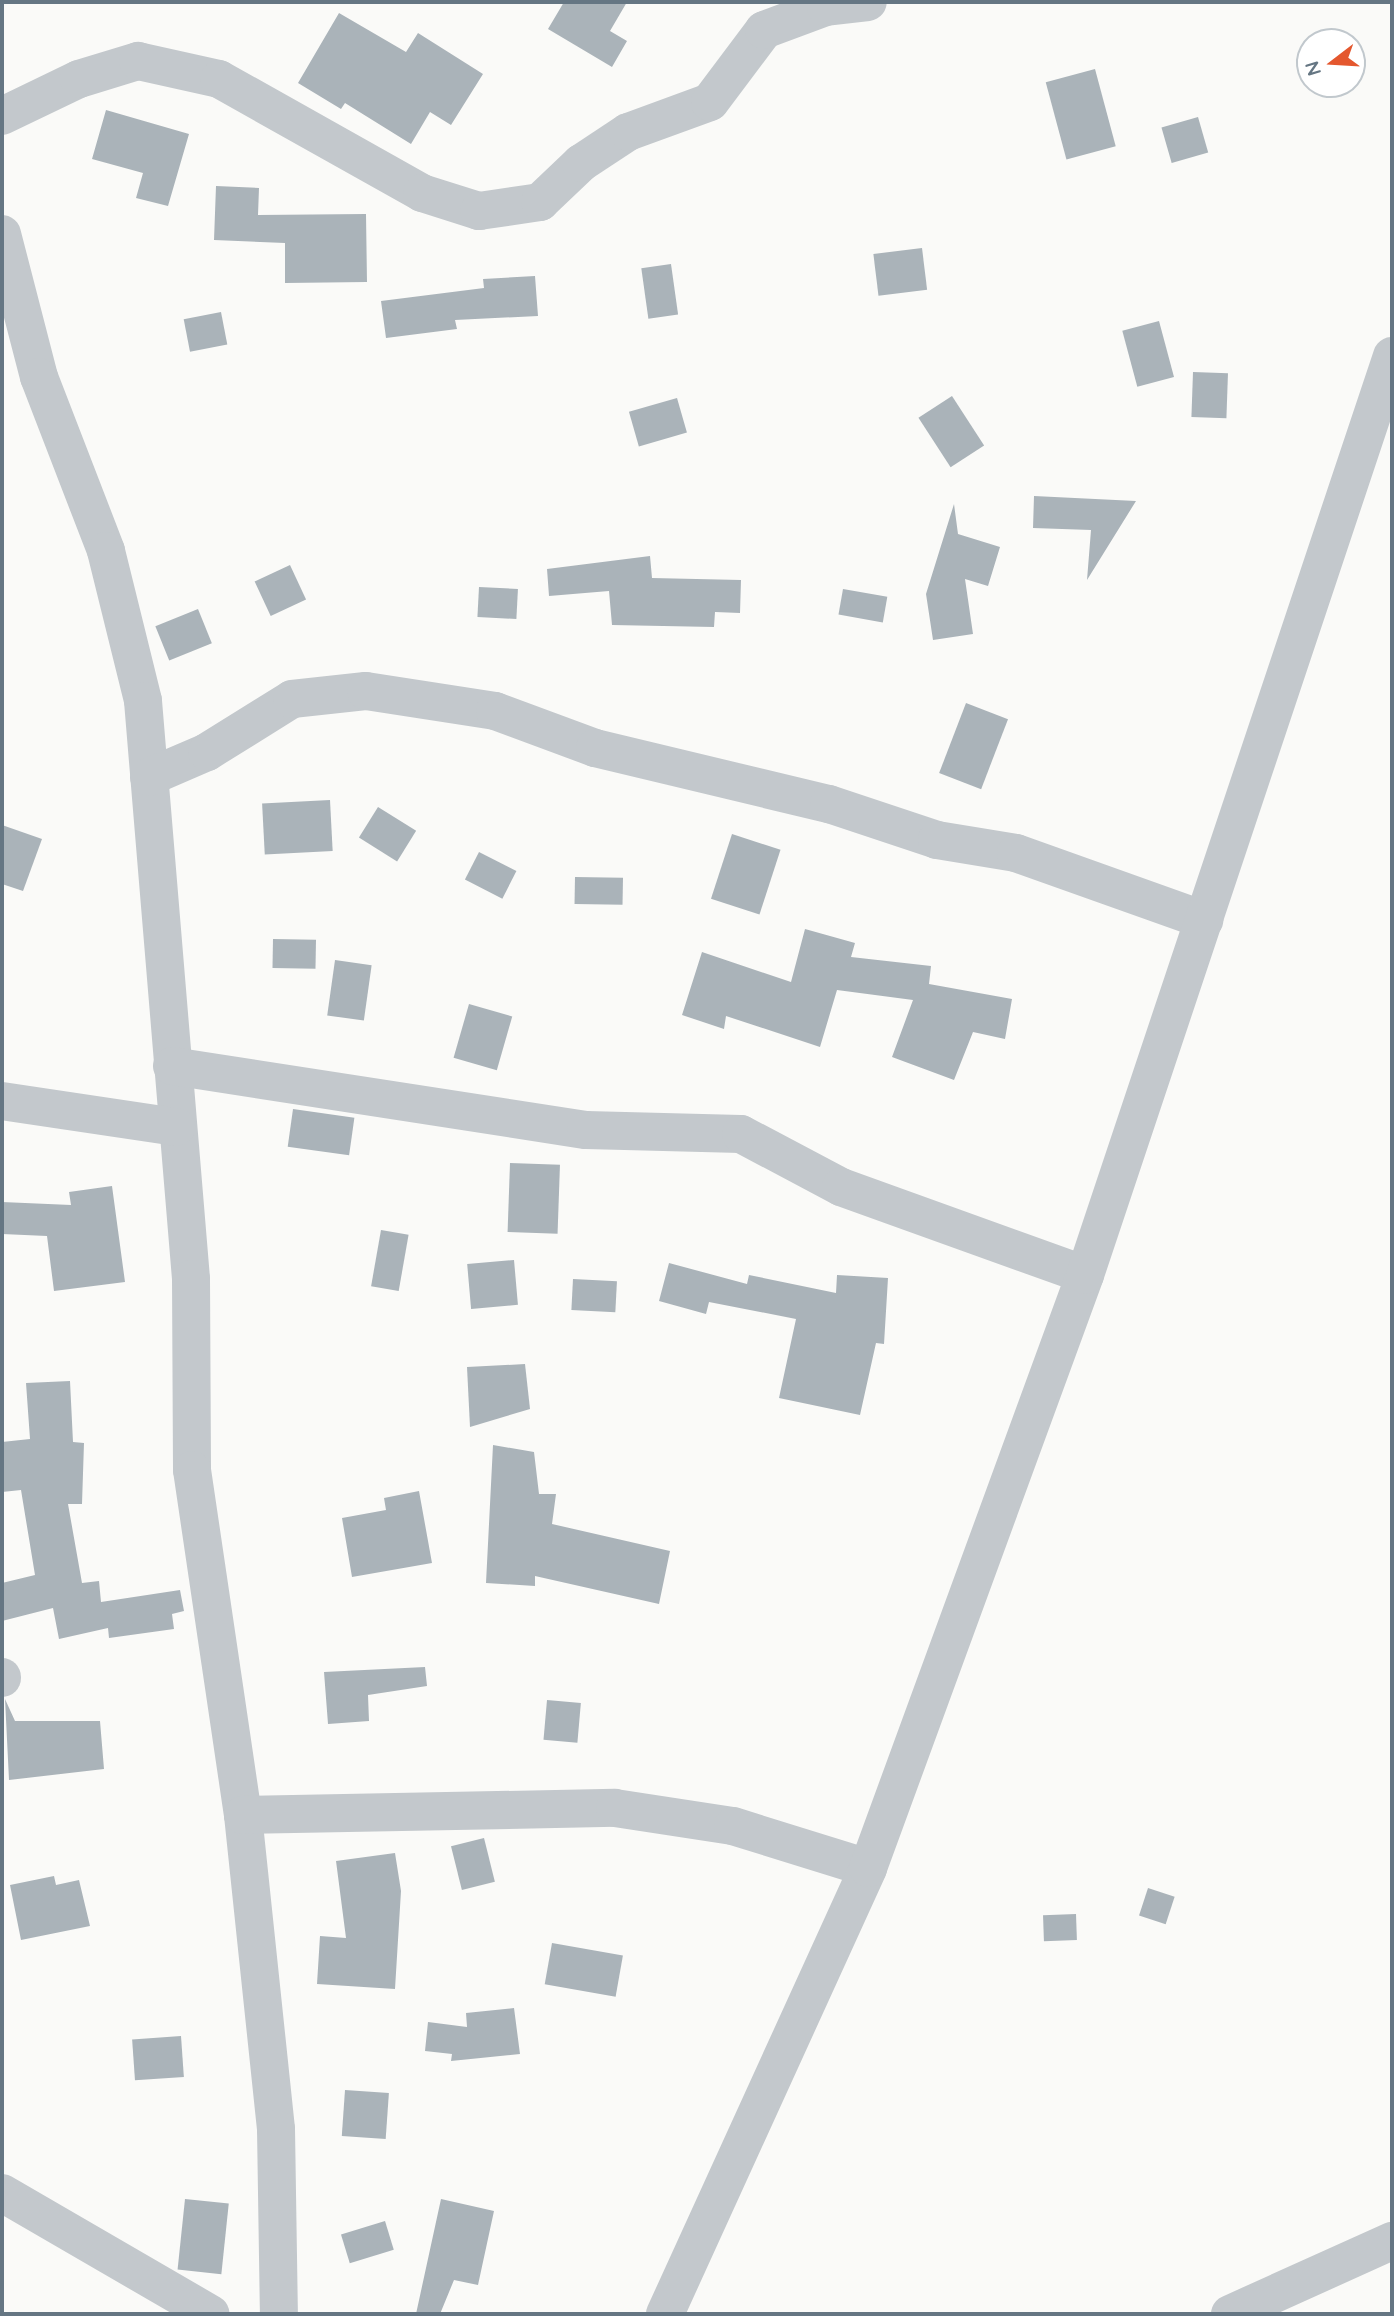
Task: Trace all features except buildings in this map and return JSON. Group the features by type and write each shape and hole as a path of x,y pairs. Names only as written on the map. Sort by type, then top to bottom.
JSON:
{"street":[{"path":"2,116 79,79 138,61 219,79 422,193 479,211 540,202 581,163 628,132 710,102 764,30 826,7 868,2"},
{"path":"2,234 39,377 106,551 143,701 191,1279 192,1470 243,1815 276,2129 279,2314"},
{"path":"665,2314 868,1868 1085,1275 1392,356"},
{"path":"149,777 207,752 292,699 366,691 495,711 595,748 829,804 937,840 1016,853 1204,920"},
{"path":"172,1066 586,1130 741,1134 841,1187 1085,1275"},
{"path":"2,1101 177,1127"},
{"path":"243,1815 615,1808 733,1826 868,1868"},
{"path":"2,2193 211,2314"},
{"path":"1230,2314 1392,2241"}]}
